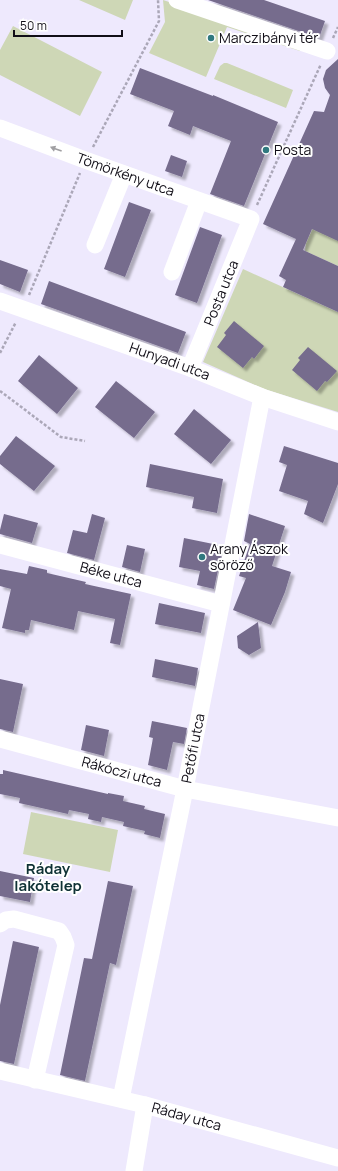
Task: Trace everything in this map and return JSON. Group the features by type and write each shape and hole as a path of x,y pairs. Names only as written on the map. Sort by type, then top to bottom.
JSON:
{"street":[{"path":"177,0 327,51"},
{"name":"Tömörkény utca","path":"0,128 251,219"},
{"path":"95,245 124,174"},
{"path":"172,272 199,201"},
{"name":"Posta utca","path":"190,368 251,219"},
{"name":"Hunyadi utca","path":"0,301 190,368 262,397 338,422"},
{"name":"Petőfi utca","path":"121,1099 185,789 262,397"},
{"name":"Béke utca","path":"0,545 221,604"},
{"name":"Rákóczi utca","path":"0,739 185,789 338,818"},
{"path":"0,924 6,920 14,919 59,931 66,945 35,1080"},
{"name":"Ráday utca","path":"0,1071 145,1105 338,1158"},
{"path":"134,1171 145,1105"}],"path":[{"path":"251,219 338,27"},
{"path":"0,353 23,309"},
{"path":"0,391 61,437 84,441"}],"green space":[{"path":"79,0 133,0 125,20"},
{"path":"163,0 301,45 300,51 227,27 206,77 149,53 165,22"},
{"path":"13,26 102,72 80,116 0,75 0,50"},
{"path":"224,63 293,90 286,108 214,79 220,66"},
{"path":"338,162 338,266 305,251 306,243 334,181"},
{"path":"243,269 338,312 338,412 264,389 203,362"},
{"path":"31,812 118,830 110,872 23,854"}],"building":[{"path":"208,0 264,0 325,21 319,38"},
{"path":"338,59 338,241 312,229 303,250 338,266 338,312 283,287 286,280 279,276 296,239 263,224 314,111 324,112 330,95 325,88 323,79 326,70"},
{"path":"140,68 213,95 278,122 244,206 210,194 231,141 193,126 190,135 168,126 174,111 130,94"},
{"path":"171,155 187,161 182,177 165,171"},
{"path":"129,202 151,210 125,277 104,269"},
{"path":"200,227 222,235 197,303 175,295"},
{"path":"0,260 28,270 20,292 0,284"},
{"path":"49,281 186,332 178,353 41,304"},
{"path":"234,321 264,346 254,359 252,357 243,368 217,347 226,335 224,333"},
{"path":"308,347 337,371 327,382 325,381 317,391 292,370 300,360 298,358"},
{"path":"39,355 78,388 57,414 18,381"},
{"path":"116,381 155,412 134,438 95,407"},
{"path":"194,409 231,440 211,464 174,434"},
{"path":"16,436 55,466 34,491 0,464 0,456"},
{"path":"284,446 338,463 338,484 323,523 304,514 308,501 279,491 287,465 279,462"},
{"path":"150,464 223,479 217,513 192,508 194,497 146,487"},
{"path":"4,514 38,523 32,543 0,534"},
{"path":"92,514 105,518 94,560 67,553 73,530 87,533"},
{"path":"249,514 285,526 272,566 291,572 285,592 271,625 233,610 246,578 239,576 250,544 244,541"},
{"name":"Arany Ászok söröző","path":"184,538 223,546 214,589 197,585 200,571 179,567"},
{"path":"127,545 145,549 140,572 122,567"},
{"path":"29,566 47,570 47,573 86,582 85,584 131,594 120,645 110,643 115,619 78,611 74,630 31,620 29,630 25,630 25,633 2,628 11,589 0,586 0,569 27,574"},
{"path":"159,603 205,613 201,633 155,624"},
{"path":"258,622 261,648 249,655 238,648 237,636"},
{"path":"155,659 198,668 195,686 152,677"},
{"path":"0,679 23,684 13,732 0,729"},
{"path":"152,721 187,728 184,744 173,742 167,770 148,765 153,738 149,737"},
{"path":"86,725 109,730 104,756 81,750"},
{"path":"3,770 108,794 124,796 123,801 145,806 144,809 165,814 160,838 144,834 145,831 123,826 124,822 102,817 101,822 88,819 89,814 69,810 68,814 19,803 20,798 0,794 0,774 3,774"},
{"path":"0,871 34,878 30,902 0,896"},
{"path":"108,881 133,886 116,965 110,963 85,1081 60,1075 84,958 92,959"},
{"path":"13,941 39,947 14,1064 0,1061 0,1005"}],"place":[{"name":"Marczibányi tér","path":"211,38"},
{"name":"Posta","path":"266,150"},
{"name":"Arany Ászok söröző","path":"202,557"}],"district":[{"name":"Ráday lakótelep","path":"48,878"}]}
